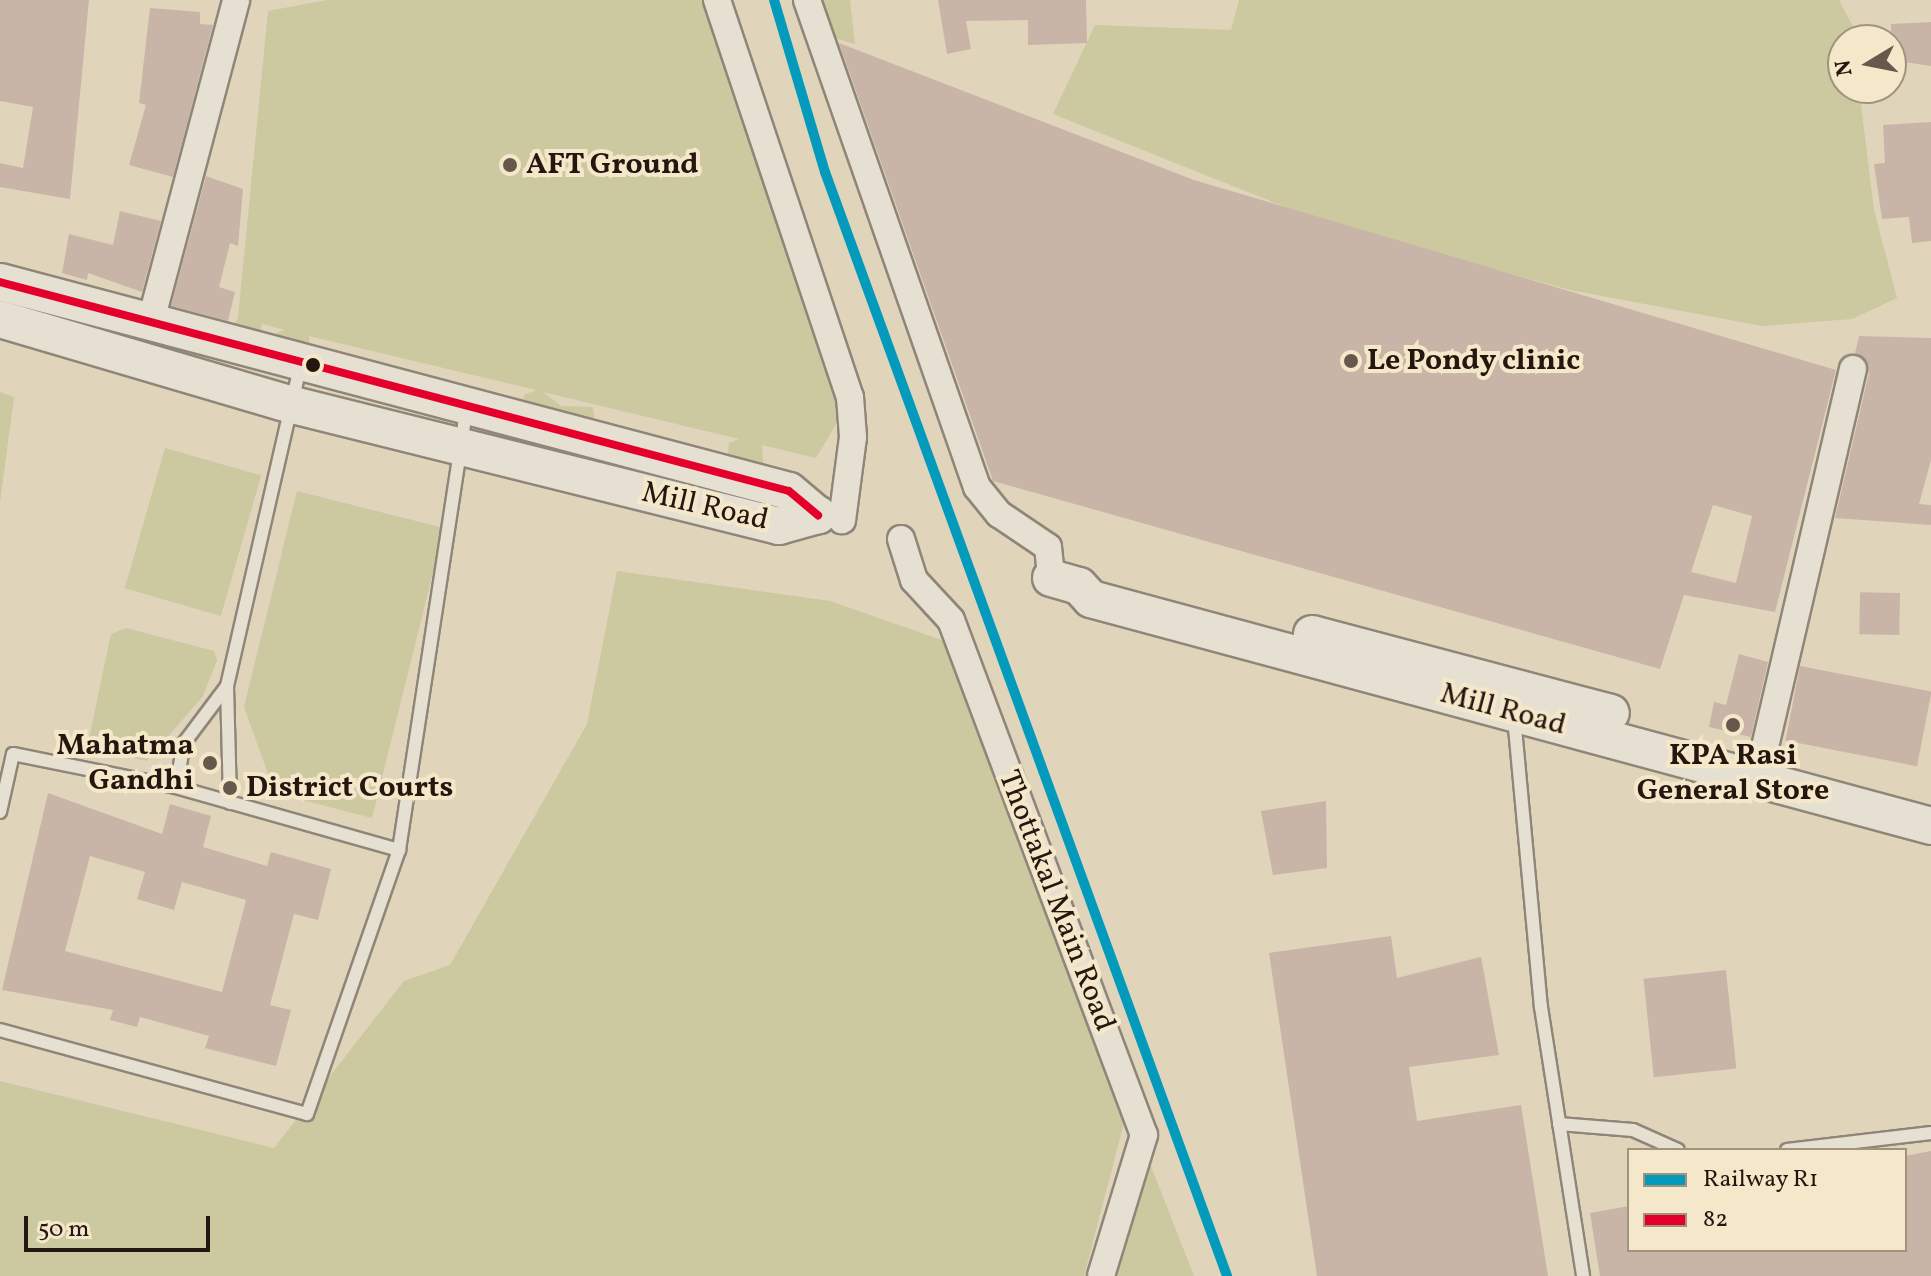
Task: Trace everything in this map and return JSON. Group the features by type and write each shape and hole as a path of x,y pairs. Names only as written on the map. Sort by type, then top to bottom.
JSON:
{"main road":[{"name":"Mill Road","path":"0,282 300,366 789,491 818,515 779,526 293,405 0,319"},
{"name":"Mill Road","path":"1065,582 1091,599 1513,700 1760,766 1931,801"},
{"name":"Mill Road","path":"1760,766 1931,826"}],"street":[{"path":"150,324 236,0"},
{"path":"717,0 850,397 853,437 842,520"},
{"path":"807,0 977,487 999,514 1048,547 1065,582"},
{"path":"1760,766 1853,369"},
{"name":"Thottakal Main Road","path":"901,539 914,580 951,620 1144,1135 1101,1276"}],"lane":[{"path":"230,803 227,686 300,366"},
{"path":"0,1030 307,1114 399,850 467,408"},
{"path":"176,787 184,743 227,686"},
{"path":"1513,700 1559,1124 1583,1276"},
{"path":"0,812 13,754 176,787 399,850"},
{"path":"1559,1124 1633,1130 1674,1148"},
{"path":"1804,1148 1931,1133"}],"shaded area":[{"name":"AFT Ground","path":"327,0 713,0 838,379 838,421 816,458 762,445 764,473 727,463 729,443 739,439 543,392 561,406 593,407 596,435 522,415 524,395 536,390 309,336 310,362 275,353 276,333 285,330 262,324 256,349 226,340 238,318 268,11"},
{"path":"814,0 850,0 855,44 824,35"},
{"path":"1239,0 1839,0 1852,24 1827,24 1827,104 1861,104 1874,210 1897,298 1852,319 1762,326 1570,290 1320,221 1053,114 1095,25 1231,30"},
{"path":"0,392 14,397 0,502"},
{"path":"165,448 261,476 221,616 125,588"},
{"path":"297,491 444,528 372,818 275,793 244,707"},
{"path":"617,571 830,601 950,643 1125,1119 1084,1276 0,1276 0,1081 274,1148 404,981 450,965 587,724"},
{"path":"126,628 214,651 217,660 203,696 147,761 87,748 111,634"},
{"path":"1147,1156 1194,1276 1116,1276"}],"building":[{"path":"0,0 89,0 70,199 0,187 0,163 23,168 33,107 0,101"},
{"path":"938,0 1086,0 1087,43 1028,45 1028,20 966,21 971,49 947,54"},
{"path":"150,8 200,12 200,24 213,25 173,177 129,165 146,105 139,103"},
{"path":"1931,22 1931,66 1907,62 1907,24 1891,24"},
{"name":"Le Pondy clinic","path":"839,43 1194,180 1836,370 1775,612 1684,595 1660,669 993,481","holes":["1713,505 1752,516 1736,583 1691,572"]},
{"path":"1931,122 1931,241 1912,243 1909,217 1882,219 1874,164 1885,163 1883,125"},
{"path":"206,176 243,189 238,246 230,243 219,287 235,292 228,321 171,306"},
{"path":"120,211 161,221 142,292 88,273 87,280 62,273 69,234 113,245"},
{"path":"1859,336 1931,338 1931,460 1919,504 1931,505 1931,525 1835,518 1869,373 1855,353"},
{"path":"1860,592 1900,593 1899,635 1859,634"},
{"path":"1739,654 1768,662 1751,737 1709,727 1714,702 1726,705"},
{"path":"1800,666 1931,691 1917,766 1785,741"},
{"path":"48,793 162,834 170,804 211,816 203,847 267,866 271,852 331,869 318,920 294,914 270,1005 291,1010 276,1066 205,1048 209,1036 140,1017 137,1027 110,1020 113,1010 2,990","holes":["90,856 145,872 137,899 174,910 182,882 246,900 222,992 65,951"]},
{"path":"1326,801 1327,868 1273,875 1261,811"},
{"path":"1391,936 1397,978 1481,957 1499,1055 1409,1067 1417,1121 1521,1105 1548,1276 1317,1276 1269,953"},
{"path":"1726,970 1736,1068 1654,1077 1643,979"},
{"path":"1931,1151 1931,1276 1600,1276 1590,1213 1627,1206 1627,1252 1907,1252 1907,1156"}],"rail line":[{"name":"R1","path":"774,0 825,172 1227,1276"}],"transit line":[{"name":"82","path":"0,282 789,491 818,515"}],"place":[{"name":"AFT Ground","path":"510,165"},
{"name":"Le Pondy clinic","path":"1351,361"},
{"name":"KPA Rasi General Store","path":"1733,725"},
{"name":"Mahatma Gandhi","path":"210,763"},
{"name":"District Courts","path":"230,788"}]}
